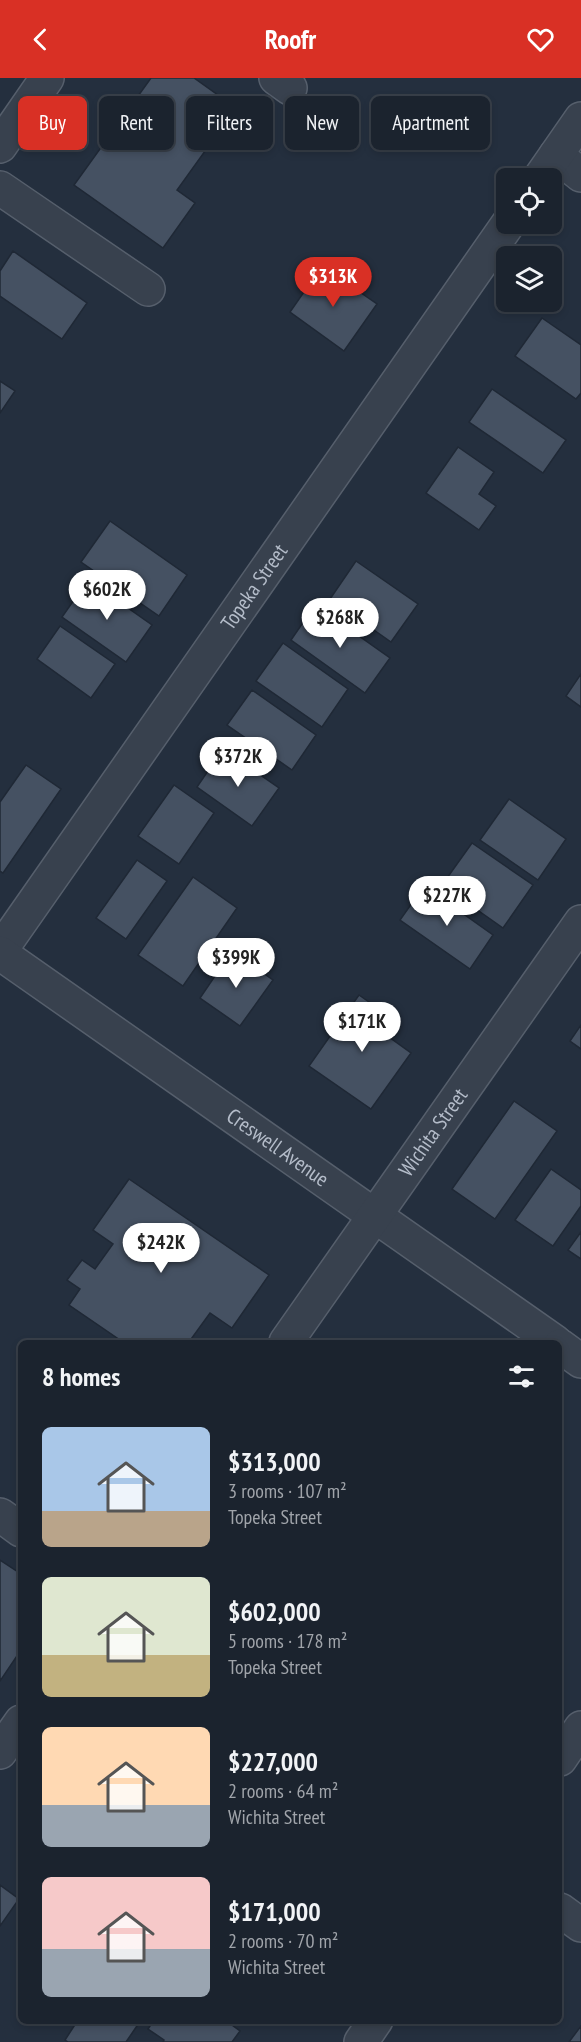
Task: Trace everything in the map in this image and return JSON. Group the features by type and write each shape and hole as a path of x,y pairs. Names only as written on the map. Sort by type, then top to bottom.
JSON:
{"street":[{"path":"0,146 48,78"},
{"path":"559,168 581,119"},
{"path":"0,188 148,289"},
{"name":"Topeka Street","path":"0,952 501,234"},
{"name":"Wichita Street","path":"287,1340 581,922"},
{"name":"Creswell Avenue","path":"0,952 552,1340"},
{"path":"562,1347 581,1361"},
{"path":"0,1515 18,1528"},
{"path":"0,1752 18,1726"},
{"path":"562,1756 581,1728"},
{"path":"562,1911 581,1925"},
{"path":"361,2042 373,2024"}],"building":[{"path":"151,78 194,78 219,96 186,96 186,150 206,150 177,190 195,203 163,248 74,185 99,150 174,150 174,96 138,96"},
{"path":"13,251 87,303 62,339 0,296 0,271"},
{"path":"322,266 377,304 344,351 290,312"},
{"path":"542,318 581,345 581,393 576,399 515,356"},
{"path":"0,381 15,391 0,413"},
{"path":"492,389 566,440 543,473 469,422"},
{"path":"458,447 494,472 479,494 496,506 479,530 426,493"},
{"path":"110,521 187,575 159,616 81,562"},
{"path":"356,561 418,604 391,642 330,599"},
{"path":"88,580 152,625 126,662 62,617"},
{"path":"315,605 390,658 365,693 291,640"},
{"path":"60,626 115,664 91,698 37,659"},
{"path":"283,643 348,689 322,727 256,681"},
{"path":"581,674 581,707 566,696"},
{"path":"252,690 316,735 292,770 227,725"},
{"path":"223,749 279,788 252,826 197,787"},
{"path":"26,765 61,789 3,873 0,871 0,802"},
{"path":"174,785 214,813 179,864 138,836"},
{"path":"509,799 566,839 538,880 480,840"},
{"path":"472,843 533,885 503,928 442,885"},
{"path":"137,860 167,881 126,939 96,918"},
{"path":"193,877 237,908 183,986 138,955"},
{"path":"424,886 493,935 470,969 400,920"},
{"path":"232,951 273,980 240,1026 200,998"},
{"path":"359,995 399,1023 389,1037 411,1053 371,1109 309,1066"},
{"path":"581,1025 581,1049 570,1041"},
{"path":"514,1101 557,1131 495,1219 452,1189"},
{"path":"551,1169 581,1190 581,1206 553,1246 515,1220"},
{"path":"129,1179 269,1275 232,1328 210,1313 190,1340 120,1340 69,1305 80,1289 67,1280 82,1260 95,1269 113,1244 93,1230"},
{"path":"581,1232 581,1259 568,1250"},
{"path":"0,1560 18,1572 18,1654 0,1681"},
{"path":"0,1885 18,1900 0,1926"},
{"path":"75,2024 138,2024 126,2042 68,2042 65,2040"},
{"path":"151,2024 230,2024 240,2031 232,2042 163,2042 164,2040 148,2029"},
{"path":"581,2026 581,2042 569,2042"}]}
